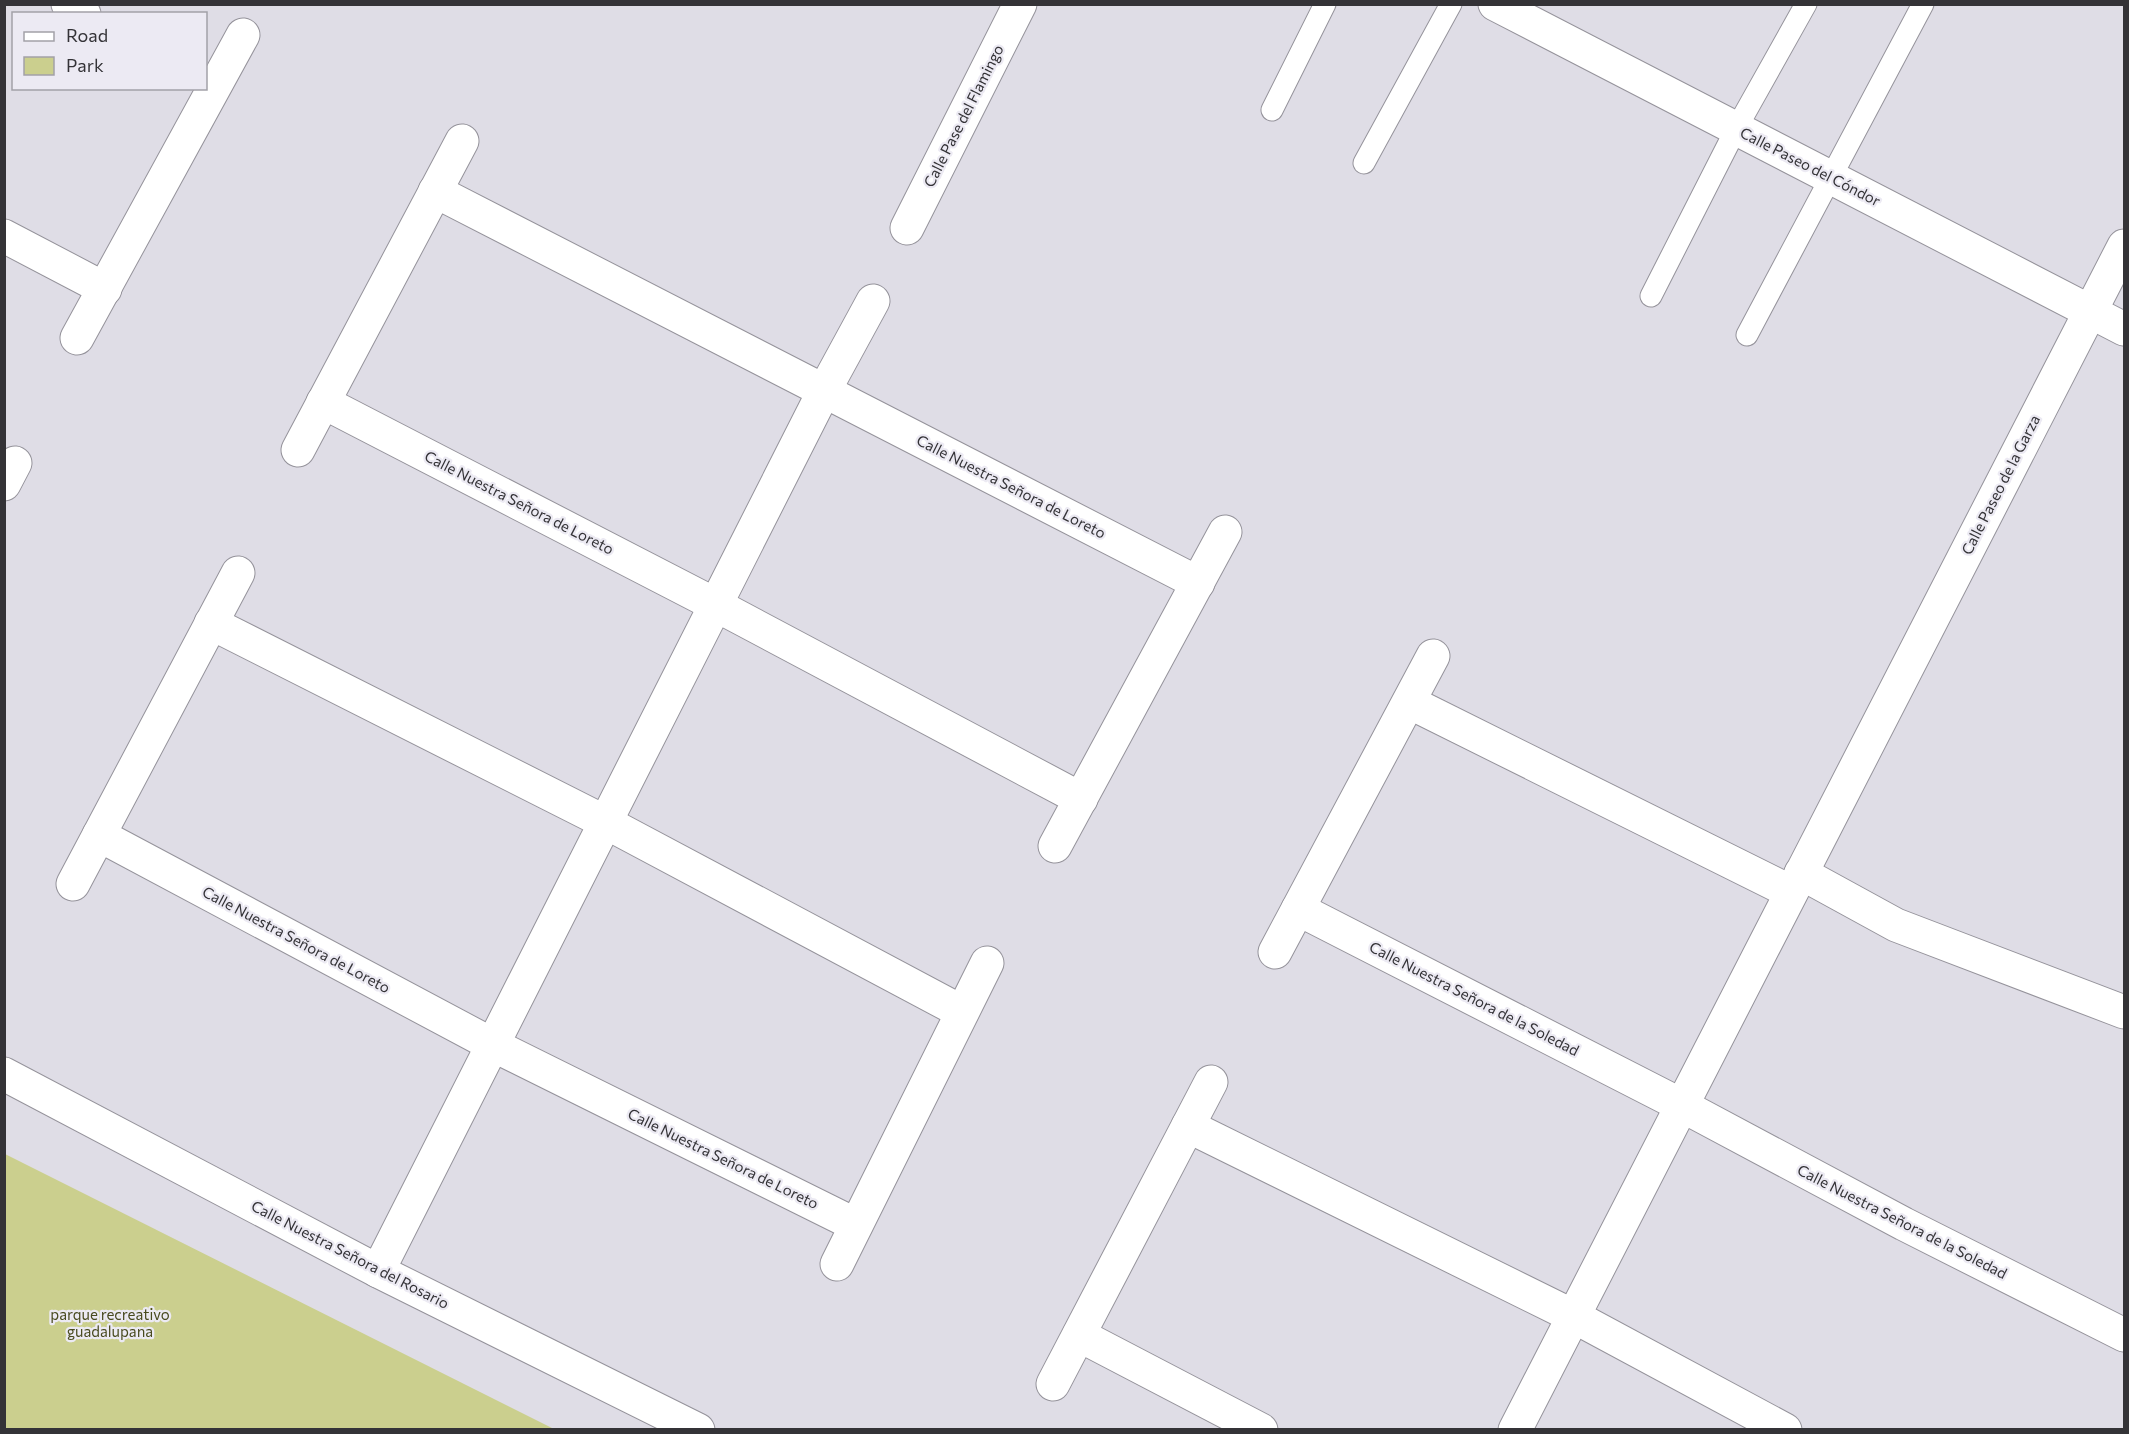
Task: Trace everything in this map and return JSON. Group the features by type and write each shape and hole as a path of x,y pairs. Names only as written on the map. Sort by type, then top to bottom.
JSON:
{"street":[{"path":"68,4 81,12"},
{"name":"Calle Pase del Flamingo","path":"907,228 1020,4"},
{"name":"Calle Paseo del Cóndor","path":"1495,4 2124,329"},
{"path":"210,84 243,35"},
{"path":"78,338 207,90"},
{"path":"298,450 462,141"},
{"name":"Calle Nuestra Señora de Loreto","path":"435,191 1198,583"},
{"path":"4,236 105,289"},
{"name":"Calle Paseo de la Garza","path":"1796,882 2124,246"},
{"path":"378,1271 824,391 873,301"},
{"name":"Calle Nuestra Señora de Loreto","path":"323,402 716,605 1081,799"},
{"path":"1055,846 1225,532"},
{"path":"73,884 238,573"},
{"path":"211,623 605,822 962,1012"},
{"path":"1275,952 1433,656"},
{"path":"1409,702 1796,882 1896,925 2124,1012"},
{"name":"Calle Nuestra Señora de Loreto","path":"99,835 493,1045 856,1226"},
{"path":"1515,1430 1796,882"},
{"name":"Calle Nuestra Señora de la Soledad","path":"1298,909 1681,1106 1904,1224 2124,1335"},
{"path":"837,1264 987,963"},
{"name":"Calle Nuestra Señora del Rosario","path":"4,1074 378,1271 698,1430"},
{"path":"1053,1384 1211,1082"},
{"path":"1188,1126 1573,1316 1785,1430"},
{"path":"1078,1335 1261,1430"}],"lane":[{"path":"1272,110 1325,4"},
{"path":"1364,163 1451,4"},
{"path":"1651,296 1736,129 1806,4"},
{"path":"1747,335 1923,4"}],"green space":[{"name":"parque recreativo guadalupana","path":"5,1154 554,1429 5,1429"}]}
